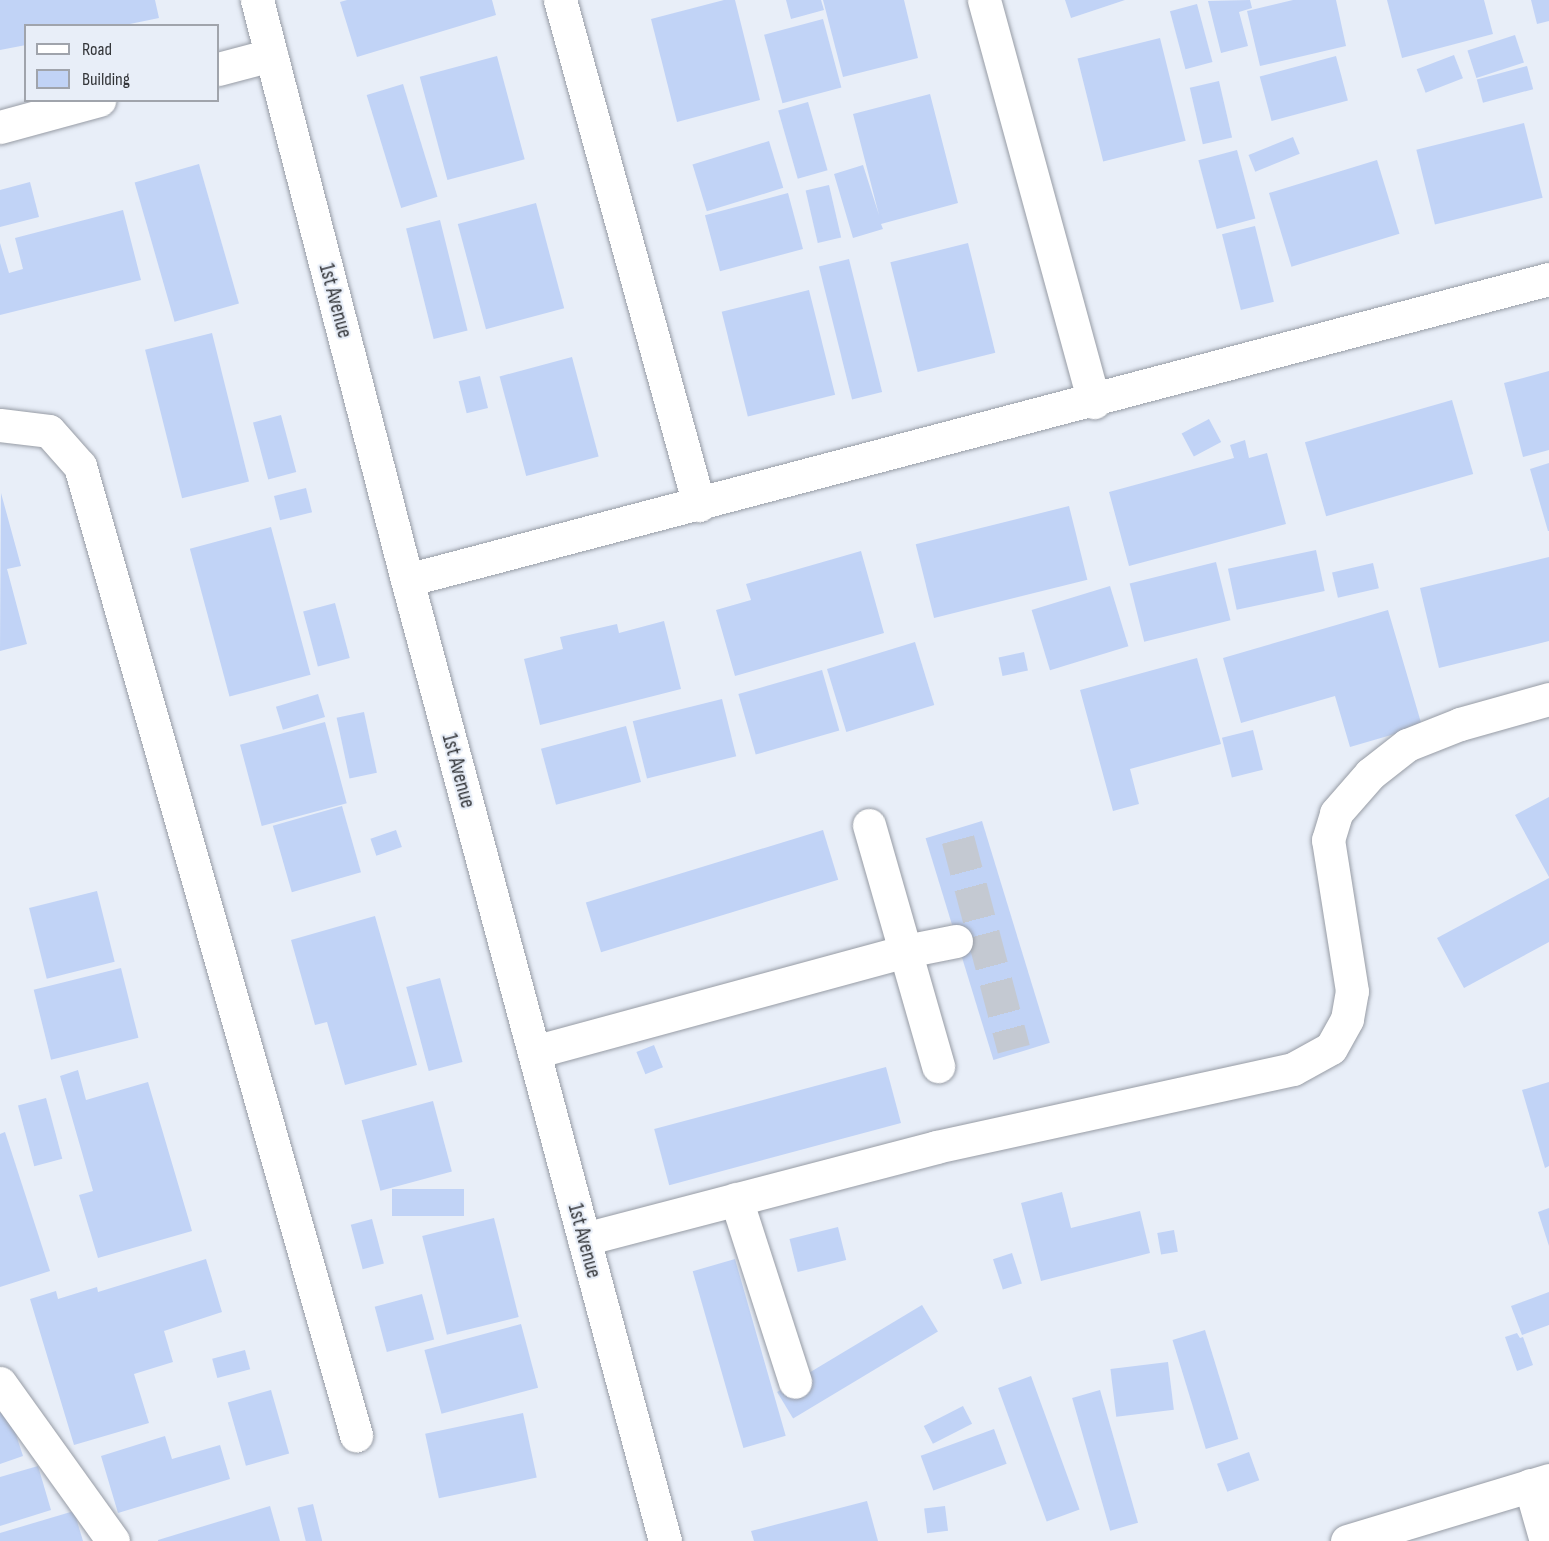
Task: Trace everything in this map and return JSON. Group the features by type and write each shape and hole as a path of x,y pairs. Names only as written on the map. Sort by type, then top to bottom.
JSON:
{"street":[{"name":"1st Avenue","path":"257,0 407,580 663,1532"},
{"path":"560,0 699,506"},
{"path":"984,0 1094,402"},
{"path":"219,69 271,55"},
{"path":"0,127 92,102"},
{"path":"407,580 1094,402 1549,279"},
{"path":"0,425 49,431 80,466 356,1435"},
{"path":"584,1239 936,1147 1293,1069 1331,1048 1347,1019 1352,992 1329,840 1336,813 1370,774 1407,745 1460,724 1549,699"},
{"path":"869,825 938,1066"},
{"path":"534,1052 906,951 956,942"},
{"path":"736,1199 795,1382"},
{"path":"0,1383 113,1541"},
{"path":"1347,1541 1539,1483 1546,1541"}],"building":[{"path":"0,0 155,0 159,18 130,24 24,24 24,45 0,50"},
{"path":"347,0 492,0 496,15 357,57 340,2"},
{"path":"724,0 735,0 760,100 677,122 651,19"},
{"path":"786,0 821,0 824,10 791,19"},
{"path":"823,0 904,0 918,58 843,77"},
{"path":"1065,0 1125,0 1071,18"},
{"path":"1250,0 1252,8 1239,12 1248,46 1221,53 1208,1"},
{"path":"1293,0 1336,0 1346,46 1260,66 1247,11"},
{"path":"1387,0 1484,0 1493,34 1402,58"},
{"path":"1531,0 1549,0 1549,21 1537,24"},
{"path":"1197,4 1213,62 1185,69 1170,11"},
{"path":"823,19 841,88 782,103 764,35"},
{"path":"1515,35 1524,63 1476,78 1467,50"},
{"path":"1160,38 1186,141 1103,161 1078,59"},
{"path":"1454,55 1463,78 1426,93 1417,69"},
{"path":"497,56 525,159 447,180 420,77"},
{"path":"1336,56 1348,100 1272,121 1260,76"},
{"path":"1527,66 1533,89 1483,103 1477,79"},
{"path":"1219,81 1232,138 1203,144 1190,88"},
{"path":"403,84 437,197 401,208 367,95"},
{"path":"930,94 958,203 881,224 883,229 853,238 834,174 863,165 879,215 853,114"},
{"path":"808,102 828,170 798,179 778,111"},
{"path":"1524,123 1543,198 1435,225 1416,150"},
{"path":"1293,137 1300,154 1255,172 1248,155"},
{"path":"769,141 783,188 707,211 692,164"},
{"path":"1237,150 1255,219 1217,229 1198,160"},
{"path":"1377,160 1400,234 1291,267 1269,193"},
{"path":"199,164 239,303 175,322 135,182"},
{"path":"30,182 39,217 0,227 0,190"},
{"path":"829,185 841,238 818,243 806,190"},
{"path":"788,193 803,249 720,271 705,215"},
{"path":"536,203 564,308 486,329 458,224"},
{"path":"123,210 141,280 0,315 0,243 9,273 23,269 15,238"},
{"path":"440,220 468,331 434,339 406,228"},
{"path":"1255,226 1274,302 1241,310 1222,234"},
{"path":"968,243 995,353 918,372 890,262"},
{"path":"849,259 882,392 852,399 819,266"},
{"path":"809,290 835,395 748,417 722,312"},
{"path":"212,333 249,481 182,498 145,350"},
{"path":"572,357 599,456 526,476 500,376"},
{"path":"1549,371 1549,450 1523,457 1504,383"},
{"path":"480,376 488,408 467,413 459,381"},
{"path":"1452,400 1473,474 1326,516 1305,442"},
{"path":"281,415 296,472 268,479 253,423"},
{"path":"1209,419 1221,442 1194,457 1182,434"},
{"path":"1245,440 1249,458 1267,453 1286,524 1129,566 1109,492 1234,458 1230,445"},
{"path":"1549,463 1549,531 1548,531 1530,469"},
{"path":"306,488 312,512 280,520 274,496"},
{"path":"1,493 21,566 7,569 27,644 0,651"},
{"path":"1069,506 1087,580 934,618 916,544"},
{"path":"271,527 311,675 229,697 190,549"},
{"path":"1316,550 1325,591 1237,610 1228,569"},
{"path":"861,551 884,633 735,676 716,610 751,600 746,584"},
{"path":"1549,557 1549,641 1439,668 1420,588"},
{"path":"1216,562 1231,620 1144,642 1130,584"},
{"path":"1373,563 1379,588 1338,598 1332,572"},
{"path":"1110,586 1128,646 1050,670 1032,610"},
{"path":"335,603 350,658 318,667 303,612"},
{"path":"1388,610 1422,726 1350,747 1335,696 1241,723 1223,658"},
{"path":"664,621 681,689 540,725 524,659 563,649 560,637 617,624 619,633"},
{"path":"915,642 934,705 846,732 827,669"},
{"path":"1024,652 1028,671 1003,676 999,657"},
{"path":"1197,658 1221,744 1130,769 1139,804 1113,811 1080,690"},
{"path":"822,670 839,731 756,755 738,694"},
{"path":"318,694 325,717 283,730 276,707"},
{"path":"722,699 736,756 647,779 633,721"},
{"path":"364,712 377,773 350,778 337,718"},
{"path":"325,722 347,803 262,826 240,745"},
{"path":"626,726 641,782 556,805 541,749"},
{"path":"1253,730 1263,770 1232,778 1222,738"},
{"path":"1549,797 1549,877 1515,815"},
{"path":"342,806 361,872 292,892 273,826"},
{"path":"982,821 1050,1043 993,1060 926,838"},
{"path":"396,830 402,847 376,856 370,839"},
{"path":"823,830 838,880 601,952 586,903"},
{"path":"1549,878 1549,942 1464,988 1437,938"},
{"path":"97,891 115,962 47,979 29,908"},
{"path":"375,916 417,1065 345,1085 327,1022 315,1025 291,940"},
{"path":"121,968 138,1038 51,1060 34,990"},
{"path":"440,978 463,1062 429,1071 406,987"},
{"path":"654,1045 663,1067 645,1074 636,1052"},
{"path":"886,1067 901,1123 669,1185 654,1129"},
{"path":"78,1070 86,1100 148,1082 192,1231 98,1258 79,1195 93,1191 60,1076"},
{"path":"1549,1082 1549,1166 1545,1168 1522,1090"},
{"path":"46,1098 62,1159 34,1166 18,1106"},
{"path":"433,1101 452,1172 380,1191 362,1120"},
{"path":"5,1132 50,1271 0,1287 0,1134"},
{"path":"392,1189 464,1189 464,1216 392,1216"},
{"path":"1062,1192 1071,1228 1140,1211 1150,1253 1041,1281 1021,1203"},
{"path":"1549,1208 1549,1246 1538,1212"},
{"path":"494,1218 519,1317 447,1335 422,1236"},
{"path":"372,1219 384,1263 363,1269 351,1225"},
{"path":"838,1227 846,1260 798,1272 789,1239"},
{"path":"1174,1230 1178,1252 1161,1255 1157,1233"},
{"path":"1012,1253 1022,1283 1003,1290 993,1259"},
{"path":"206,1259 222,1312 164,1331 173,1362 134,1374 149,1423 74,1445 30,1299 56,1291 58,1299 97,1287 98,1292"},
{"path":"735,1259 786,1436 743,1448 693,1271"},
{"path":"1549,1292 1549,1325 1522,1335 1511,1306"},
{"path":"422,1294 434,1339 387,1352 375,1307"},
{"path":"922,1305 938,1332 793,1419 777,1392"},
{"path":"521,1324 538,1388 441,1414 424,1350"},
{"path":"1205,1330 1238,1439 1206,1449 1172,1340"},
{"path":"1517,1333 1520,1338 1523,1337 1533,1365 1517,1371 1505,1337"},
{"path":"245,1350 250,1369 217,1378 212,1359"},
{"path":"1168,1362 1174,1410 1116,1417 1110,1369"},
{"path":"1031,1376 1080,1509 1047,1521 998,1388"},
{"path":"271,1390 289,1453 246,1466 228,1402"},
{"path":"1100,1390 1138,1523 1110,1531 1072,1398"},
{"path":"963,1406 972,1424 933,1444 924,1426"},
{"path":"8,1410 23,1456 0,1464 0,1413"},
{"path":"523,1413 537,1478 439,1498 425,1434"},
{"path":"994,1429 1007,1464 933,1490 921,1456"},
{"path":"165,1436 172,1459 220,1445 230,1479 118,1513 101,1456"},
{"path":"1249,1452 1259,1480 1227,1492 1217,1464"},
{"path":"38,1466 51,1510 0,1526 0,1477"},
{"path":"867,1501 878,1541 754,1541 751,1531"},
{"path":"313,1504 322,1541 306,1541 297,1508"},
{"path":"270,1506 280,1541 158,1541 158,1540"},
{"path":"945,1506 948,1531 927,1533 924,1509"},
{"path":"74,1511 83,1541 0,1541 0,1533"}],"tunnel":[{"path":"958,839 1014,1049"}]}
